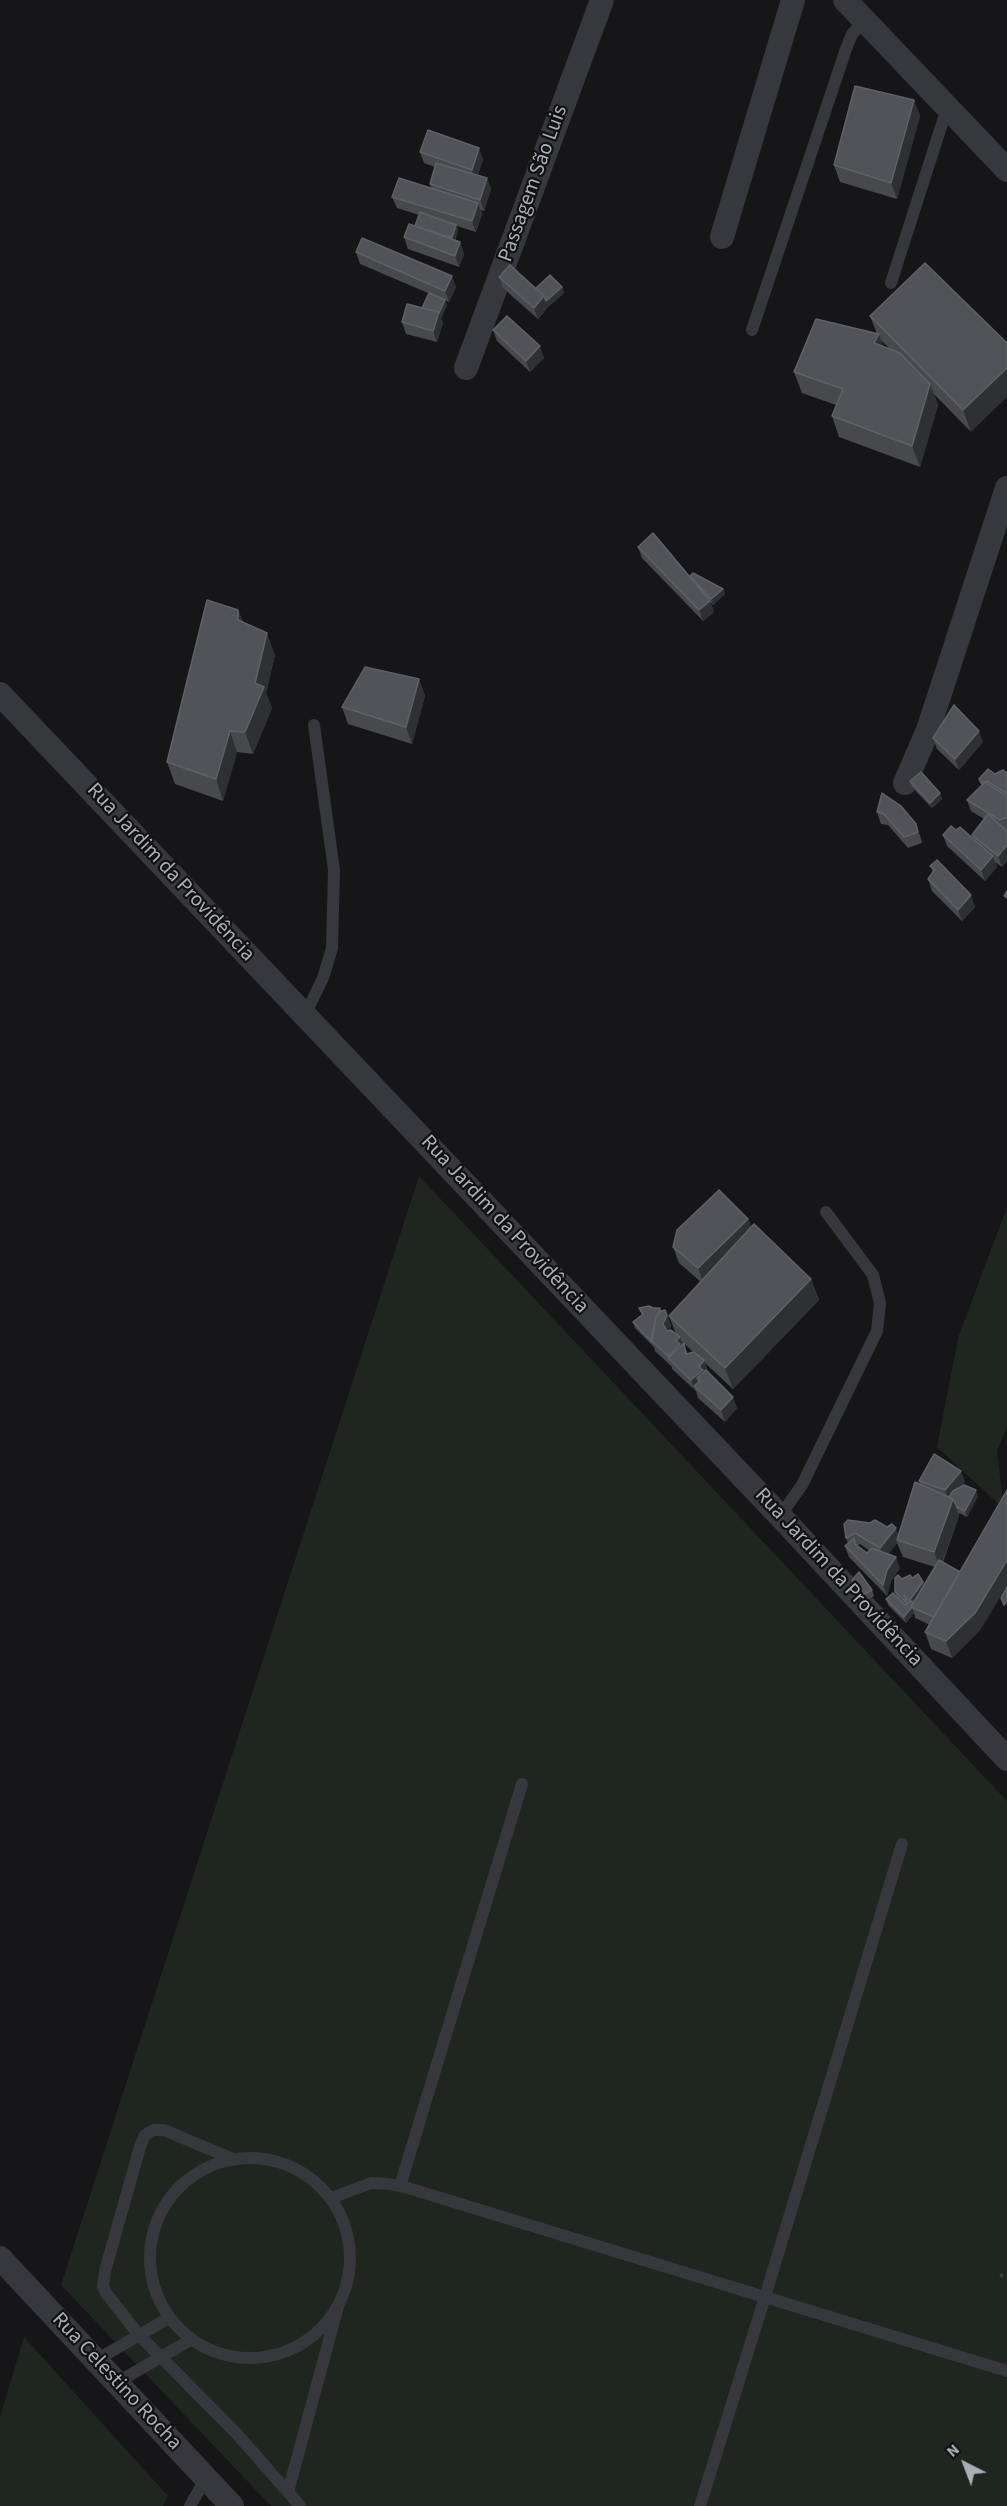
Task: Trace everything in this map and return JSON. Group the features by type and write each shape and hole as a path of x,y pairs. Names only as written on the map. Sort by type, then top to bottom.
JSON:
{"street":[{"name":"Passagem São Luis","path":"466,368 602,0"},
{"path":"722,237 793,0"},
{"path":"845,0 1007,170"},
{"path":"904,783 928,730 1007,488"},
{"name":"Rua Jardim da Providência","path":"0,694 780,1516 1007,1759"},
{"name":"Rua Celestino Rocha","path":"0,2258 232,2506"}],"lane":[{"path":"752,330 846,49 852,34 865,21"},
{"path":"891,283 947,108"},
{"path":"305,1015 323,978 332,948 334,870 314,725"},
{"path":"780,1516 802,1485 877,1331 880,1303 873,1275 826,1212"},
{"path":"400,2186 522,1784"},
{"path":"700,2506 902,1844"},
{"path":"233,2159 164,2130 154,2130 145,2135 133,2169 103,2286 139,2335 237,2434 300,2506"},
{"path":"288,2492 339,2303 346,2286 351,2249 341,2214 319,2184 288,2164 261,2158 233,2159 198,2172 171,2197 161,2212 150,2248 150,2266 160,2302 169,2318 192,2339 213,2351 230,2356 267,2356 302,2344 323,2326 339,2303"},
{"path":"331,2198 371,2183 400,2186 1007,2371"},
{"path":"96,2360 169,2318"},
{"path":"116,2383 192,2339"},
{"path":"190,2506 206,2478"}],"path":[{"path":"1000,2275 1007,2277"}],"shaded area":[{"path":"419,1176 1007,1801 1007,2506 271,2506 61,2285"},
{"path":"1007,1207 1007,1427 997,1451 1004,1509 937,1447 958,1338"},
{"path":"24,2337 168,2496 163,2506 0,2506 0,2417"}],"building":[{"path":"855,86 914,100 891,183 834,165"},
{"path":"428,130 479,148 472,170 420,152"},
{"path":"436,163 487,178 480,200 430,184"},
{"path":"399,178 478,203 472,221 392,197"},
{"path":"420,212 456,225 452,238 415,226"},
{"path":"409,224 460,242 455,256 404,237"},
{"path":"362,238 452,276 445,291 356,252"},
{"path":"925,263 1007,343 1007,368 963,410 870,316"},
{"path":"510,265 544,296 534,308 499,277"},
{"path":"550,275 562,287 546,301 536,288"},
{"path":"429,293 445,300 439,313 422,308"},
{"path":"407,304 439,312 433,331 402,322"},
{"path":"507,316 540,346 526,361 493,330"},
{"path":"816,319 879,334 874,343 900,353 930,384 912,446 832,416 843,389 794,372"},
{"path":"653,533 710,601 699,610 638,547"},
{"path":"693,573 723,589 711,599 690,576"},
{"path":"207,600 238,610 238,620 267,633 255,683 264,687 245,732 230,731 216,779 167,762"},
{"path":"365,667 419,679 406,727 342,707"},
{"path":"954,705 979,731 955,759 933,738"},
{"path":"988,769 995,774 1003,770 1007,773 1007,794 987,781 981,783 979,779"},
{"path":"921,772 940,793 930,803 910,781"},
{"path":"985,782 1007,797 1007,817 1000,820 967,800"},
{"path":"882,793 901,806 916,824 918,832 904,837 884,814 877,812"},
{"path":"988,814 1007,831 1007,845 998,856 972,835"},
{"path":"951,826 956,830 960,827 993,856 981,870 943,835"},
{"path":"937,860 971,895 958,910 928,879 935,869 930,866"},
{"path":"719,1190 748,1219 698,1268 673,1247 677,1230"},
{"path":"754,1224 811,1279 725,1368 669,1316"},
{"path":"649,1306 660,1308 656,1317 652,1342 633,1322 643,1314 639,1308"},
{"path":"665,1310 667,1315 663,1324 667,1331 671,1330 680,1337 676,1341 680,1344 668,1356 651,1340 656,1317"},
{"path":"684,1343 686,1354 694,1352 704,1360 699,1367 703,1370 691,1380 668,1358"},
{"path":"706,1370 733,1397 721,1410 694,1386 700,1381 697,1378"},
{"path":"934,1454 961,1471 945,1490 919,1481"},
{"path":"915,1482 953,1499 934,1552 897,1540"},
{"path":"964,1485 976,1490 965,1511 957,1507 953,1499 949,1497 953,1491"},
{"path":"1007,1490 1007,1560 975,1613 946,1641 925,1632"},
{"path":"848,1520 870,1523 875,1520 887,1527 892,1524 896,1528 880,1548 855,1533 846,1538 844,1524"},
{"path":"854,1538 855,1544 867,1553 872,1548 896,1557 887,1570 883,1585 845,1546"},
{"path":"939,1560 960,1572 934,1617 911,1607"},
{"path":"859,1572 872,1590 863,1595 852,1580"},
{"path":"918,1574 923,1582 909,1601 904,1595 907,1603 895,1592 895,1578 898,1575 902,1579 910,1575 912,1578"},
{"path":"1007,1587 1007,1602 1004,1605 1001,1598"},
{"path":"893,1593 905,1605 912,1601 912,1607 904,1617 886,1599"}]}
